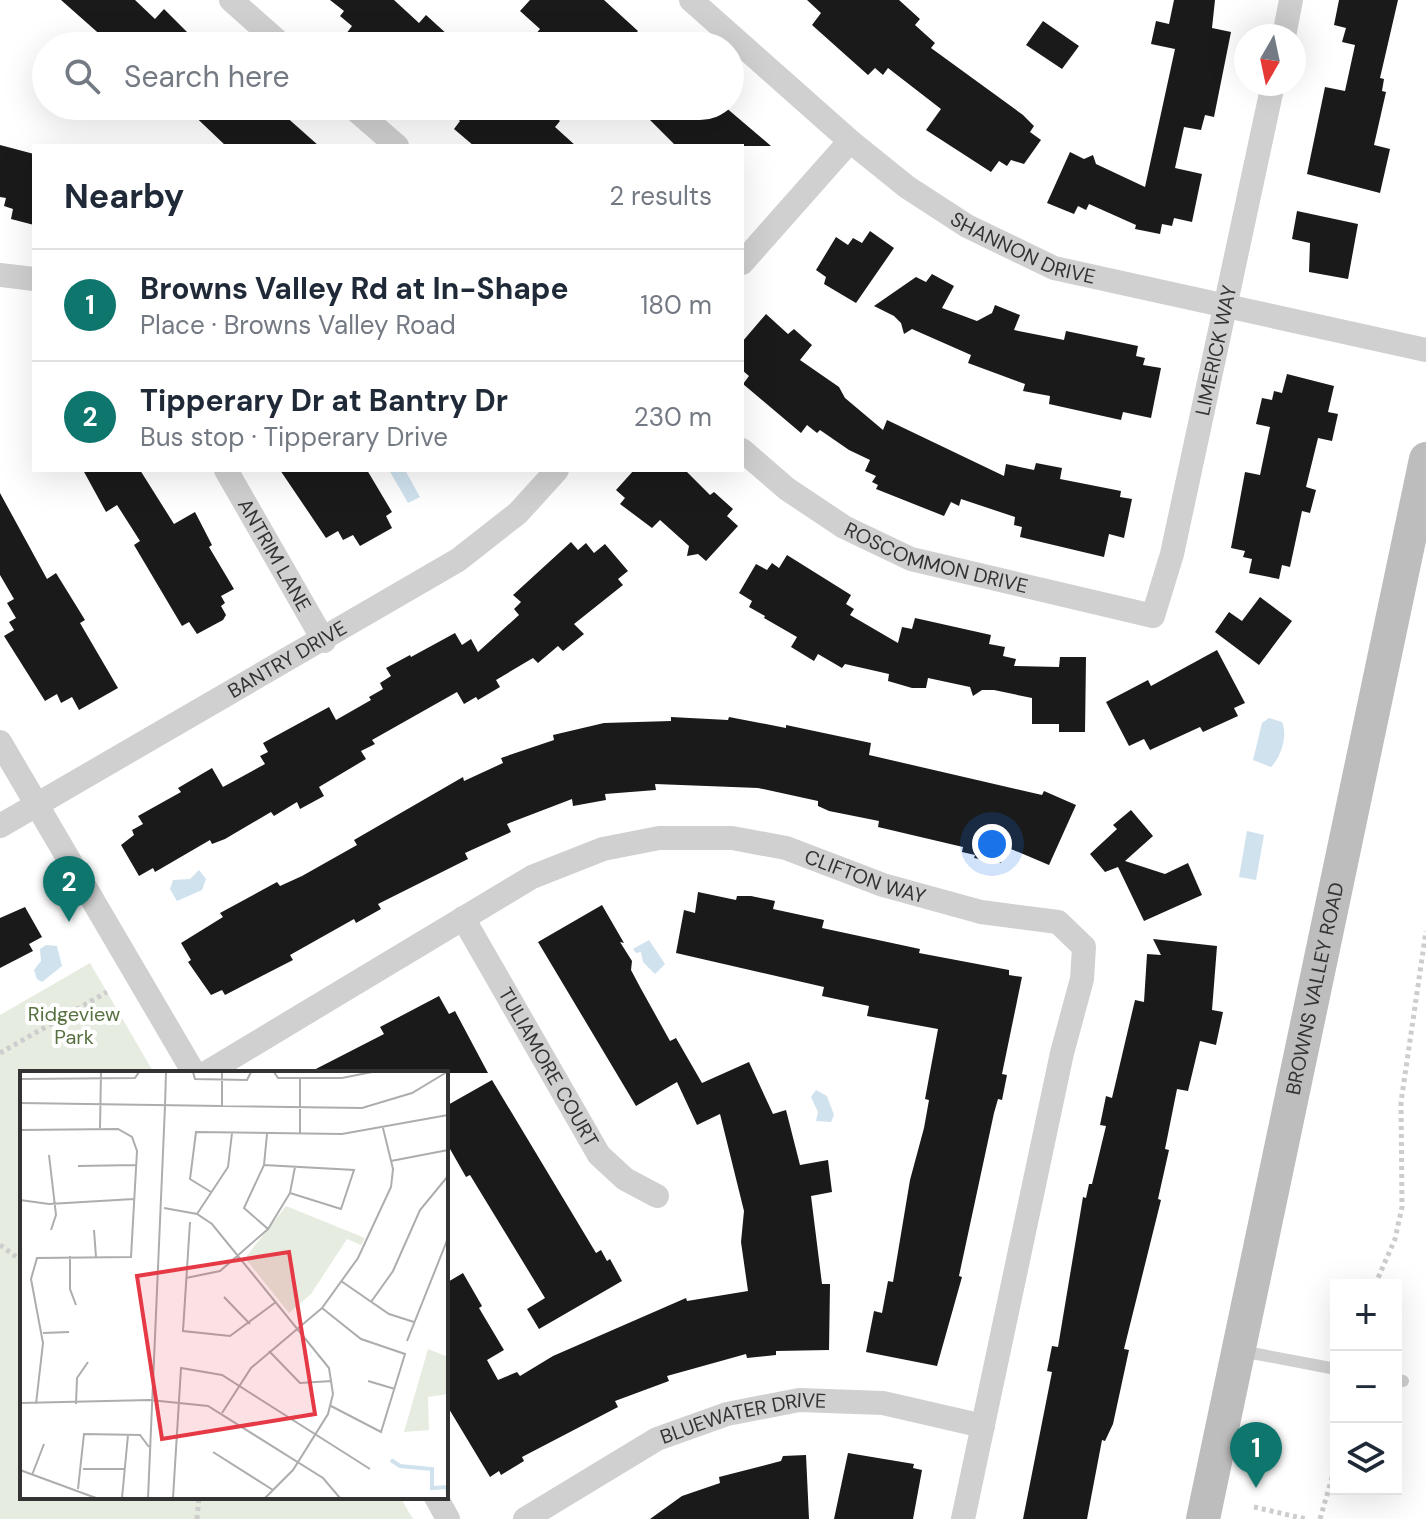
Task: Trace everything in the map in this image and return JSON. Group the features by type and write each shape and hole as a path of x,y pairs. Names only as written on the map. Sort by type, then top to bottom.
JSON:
{"main road":[{"name":"BROWNS VALLEY ROAD","path":"1203,1519 1426,459"}],"street":[{"path":"231,0 267,32"},
{"name":"SHANNON DRIVE","path":"691,0 727,32"},
{"path":"1286,24 1291,0"},
{"name":"SHANNON DRIVE","path":"744,47 907,187 967,226 1054,268 1426,350"},
{"name":"LIMERICK WAY","path":"1153,616 1172,554 1270,96"},
{"path":"367,120 395,144"},
{"path":"744,261 850,141"},
{"path":"0,275 32,279"},
{"name":"ROSCOMMON DRIVE","path":"744,452 787,489 844,527 911,559 1153,616"},
{"name":"ANTRIM LANE","path":"227,472 324,641"},
{"name":"BANTRY DRIVE","path":"0,826 324,641 458,560 518,513 555,472"},
{"path":"0,742 193,1071"},
{"name":"CLIFTON WAY","path":"209,1071 532,877 603,849 659,838 732,838 786,848 883,885 981,912 1058,922 1084,947 1082,979 1062,1053 983,1426"},
{"name":"TULIAMORE COURT","path":"463,918 599,1155 625,1179 657,1196"},
{"name":"BLUEWATER DRIVE","path":"525,1519 657,1439 727,1414 799,1400 883,1403 983,1426"},
{"path":"963,1519 983,1426"},
{"path":"437,1499 448,1519"}],"lane":[{"path":"1238,1351 1330,1368"}],"path":[{"path":"1378,1279 1395,1239 1402,1207 1401,1102 1426,931"},
{"path":"0,1053 107,992"},
{"path":"0,1245 20,1260"},
{"path":"1320,1519 1330,1485"},
{"path":"197,1519 199,1499"},
{"path":"1254,1507 1306,1519"}],"green space":[{"name":"Ridgeview Park","path":"90,963 153,1071 20,1071 20,1499 401,1499 413,1519 0,1519 0,1015"}],"water":[{"path":"390,472 406,472 420,497 408,503"},
{"path":"1269,718 1282,722 1284,734 1280,752 1271,767 1253,760 1262,723"},
{"path":"1247,831 1264,835 1256,880 1239,877"},
{"path":"199,870 206,879 202,890 177,901 170,889 173,880 190,879"},
{"path":"649,940 665,964 655,974 643,962 641,952 636,953 633,949"},
{"path":"46,945 57,946 62,966 42,982 37,979 34,970 41,961 40,949"},
{"path":"816,1090 827,1096 834,1115 831,1122 816,1121 818,1112 811,1097"}],"building":[{"path":"61,0 135,0 155,19 164,9 187,32 97,32"},
{"path":"330,0 394,0 419,23 426,15 445,32 348,32 352,26 340,16 344,11"},
{"path":"530,0 604,0 638,31 538,32 540,29 520,11"},
{"path":"807,0 899,0 920,19 915,25 935,43 931,48 1023,115 1034,126 1030,132 1041,140 1024,164 1011,160 1007,166 999,161 991,172 926,130 941,109 888,68 883,75 875,68 868,75 812,25 821,13"},
{"path":"1174,0 1215,0 1212,28 1231,32 1214,117 1205,115 1201,130 1184,127 1175,168 1202,174 1192,222 1174,218 1172,226 1162,224 1160,234 1135,229 1136,225 1089,204 1086,210 1078,206 1074,214 1047,203 1070,152 1084,159 1093,155 1096,164 1145,187 1175,49 1151,44 1156,21 1169,24"},
{"path":"1339,0 1398,0 1380,78 1384,79 1382,91 1386,92 1374,145 1390,149 1380,193 1307,174 1325,87 1345,91 1355,45 1342,42 1346,28 1334,25"},
{"path":"1043,21 1079,46 1062,69 1026,45"},
{"path":"199,120 290,120 317,144 224,144"},
{"path":"559,120 555,127 574,144 472,144 454,129 460,121"},
{"path":"650,120 740,120 771,146 744,144 674,144"},
{"path":"0,145 32,153 32,224 11,219 13,209 4,206 6,198 0,197"},
{"path":"1297,211 1358,224 1348,279 1309,272 1310,243 1292,239"},
{"path":"870,231 894,248 856,303 824,284 826,277 816,270 836,237 848,245 853,238 862,243"},
{"path":"932,274 954,286 942,308 977,321 992,313 995,305 1020,315 1014,330 1064,340 1066,331 1138,346 1136,356 1145,358 1143,365 1161,368 1151,418 1123,412 1121,420 1049,404 1050,396 1023,391 1025,384 968,363 971,355 912,329 904,334 901,323 894,316 874,306 916,277 926,282"},
{"path":"766,314 788,334 794,329 812,345 800,360 839,387 845,398 883,430 887,420 1004,476 1006,464 1034,470 1036,463 1062,468 1060,479 1121,491 1120,497 1132,499 1124,538 1109,534 1104,557 1020,537 1022,527 1014,525 1015,517 961,499 959,506 951,502 944,516 876,489 878,485 872,482 876,476 865,471 870,460 820,430 817,433 807,425 801,433 744,385 749,376 744,372 744,340"},
{"path":"1287,374 1334,386 1328,412 1338,414 1332,441 1318,438 1306,487 1316,490 1310,513 1302,511 1290,567 1282,565 1279,579 1249,573 1252,559 1243,557 1245,551 1231,548 1245,472 1260,475 1270,427 1256,424 1262,398 1272,400 1274,391 1282,393"},
{"path":"84,472 141,472 174,524 195,512 212,545 209,547 234,589 221,596 225,603 221,606 226,615 223,620 197,634 189,622 182,626 134,545 140,541 117,505 106,512"},
{"path":"281,472 368,472 392,512 386,516 392,528 360,546 353,535 343,540 338,531 326,538"},
{"path":"632,472 687,472 710,495 714,492 733,509 727,516 738,526 706,561 698,554 687,556 689,546 660,520 652,528 620,504 625,498 616,490"},
{"path":"0,493 47,579 56,573 85,620 80,623 118,688 79,710 72,697 61,703 57,694 45,701 4,636 14,630 9,622 16,618 7,603 14,599 0,575"},
{"path":"571,542 578,550 586,543 594,553 605,544 628,571 618,579 623,585 574,624 584,634 563,651 558,646 538,663 533,658 496,680 500,687 478,700 476,697 464,704 457,692 372,740 375,744 361,751 366,759 319,787 324,796 300,809 297,802 274,816 271,812 225,839 212,844 210,840 155,872 153,868 139,876 121,845 134,835 132,830 143,824 138,816 181,792 178,788 212,768 223,787 265,764 260,756 268,752 263,743 329,707 336,720 371,700 369,697 383,689 380,683 391,676 386,668 455,633 462,645 471,639 478,652 519,615 514,609 521,602 513,595"},
{"path":"787,555 851,595 846,604 854,609 850,615 898,643 902,627 912,629 915,618 991,635 989,644 1005,647 1003,656 1016,659 1014,666 1059,667 1060,657 1086,657 1085,732 1059,732 1059,724 1032,724 1032,698 994,690 982,690 973,696 970,687 928,678 926,688 912,688 888,681 889,674 845,664 842,668 818,654 814,661 791,647 797,637 749,607 752,601 739,593 756,564 767,570 772,563 779,568"},
{"path":"1260,597 1292,621 1259,665 1215,632 1229,612 1242,621"},
{"path":"1217,650 1245,703 1234,708 1238,716 1203,732 1200,727 1150,750 1144,739 1129,746 1106,702 1148,680 1151,686"},
{"path":"671,717 728,720 729,717 871,743 869,755 1042,795 1044,791 1076,805 1049,865 1004,846 1001,863 974,858 975,855 962,852 963,847 878,827 879,821 829,811 818,806 818,801 758,788 655,784 656,790 605,794 606,800 573,806 572,799 507,824 511,832 465,853 468,859 378,904 381,909 356,923 354,919 290,955 293,960 225,995 222,990 211,995 188,962 191,960 181,943 223,917 220,913 277,882 280,886 302,876 357,845 354,840 463,777 464,781 503,763 501,758 554,740 553,735 604,723 671,721"},
{"path":"1131,810 1153,836 1125,861 1165,874 1188,863 1202,895 1144,921 1118,867 1105,872 1090,854 1117,829 1113,825"},
{"path":"698,892 736,900 737,896 751,896 775,901 773,909 824,920 822,928 920,949 919,953 1009,970 1009,975 1022,977 1002,1074 1007,1075 1002,1100 998,1099 994,1113 959,1276 962,1277 937,1366 866,1352 874,1311 882,1313 888,1281 893,1282 910,1180 929,1100 925,1099 938,1029 867,1016 869,1006 822,996 824,987 676,953 684,910 695,913"},
{"path":"602,905 624,943 620,942 632,961 631,970 670,1041 676,1038 702,1083 749,1062 773,1114 786,1110 800,1165 828,1160 832,1192 811,1196 822,1284 830,1284 829,1350 776,1351 776,1355 747,1358 746,1354 667,1376 669,1381 615,1401 618,1407 522,1457 524,1461 501,1475 499,1471 490,1477 448,1407 448,1282 463,1273 482,1306 479,1308 504,1350 487,1360 498,1380 517,1372 520,1376 553,1356 686,1298 687,1301 748,1291 741,1242 744,1211 720,1114 697,1125 677,1082 636,1106 538,942"},
{"path":"25,907 42,937 29,944 33,951 0,968 0,918"},
{"path":"1153,939 1217,946 1212,1010 1223,1012 1216,1045 1200,1041 1188,1091 1177,1089 1165,1149 1169,1150 1158,1199 1161,1200 1124,1349 1129,1350 1113,1424 1105,1441 1102,1440 1087,1519 1023,1519 1052,1372 1047,1371 1052,1346 1058,1347 1083,1197 1086,1198 1089,1184 1092,1184 1106,1126 1100,1125 1106,1096 1112,1098 1135,1000 1144,1002 1147,954 1161,955"},
{"path":"439,996 449,1014 455,1011 488,1073 312,1071 384,1034 380,1027"},
{"path":"492,1080 596,1253 601,1250 607,1261 610,1259 622,1281 539,1329 527,1309 545,1298 470,1175 466,1177 448,1146 448,1105"},
{"path":"848,1453 914,1464 913,1468 922,1470 913,1519 834,1519"},
{"path":"806,1455 809,1519 650,1519 682,1496 720,1483 719,1477 781,1461 783,1456"}],"place":[{"name":"Tipperary Dr at Bantry Dr","path":"69,922"},
{"name":"Browns Valley Rd at In-Shape","path":"1256,1488"}]}
